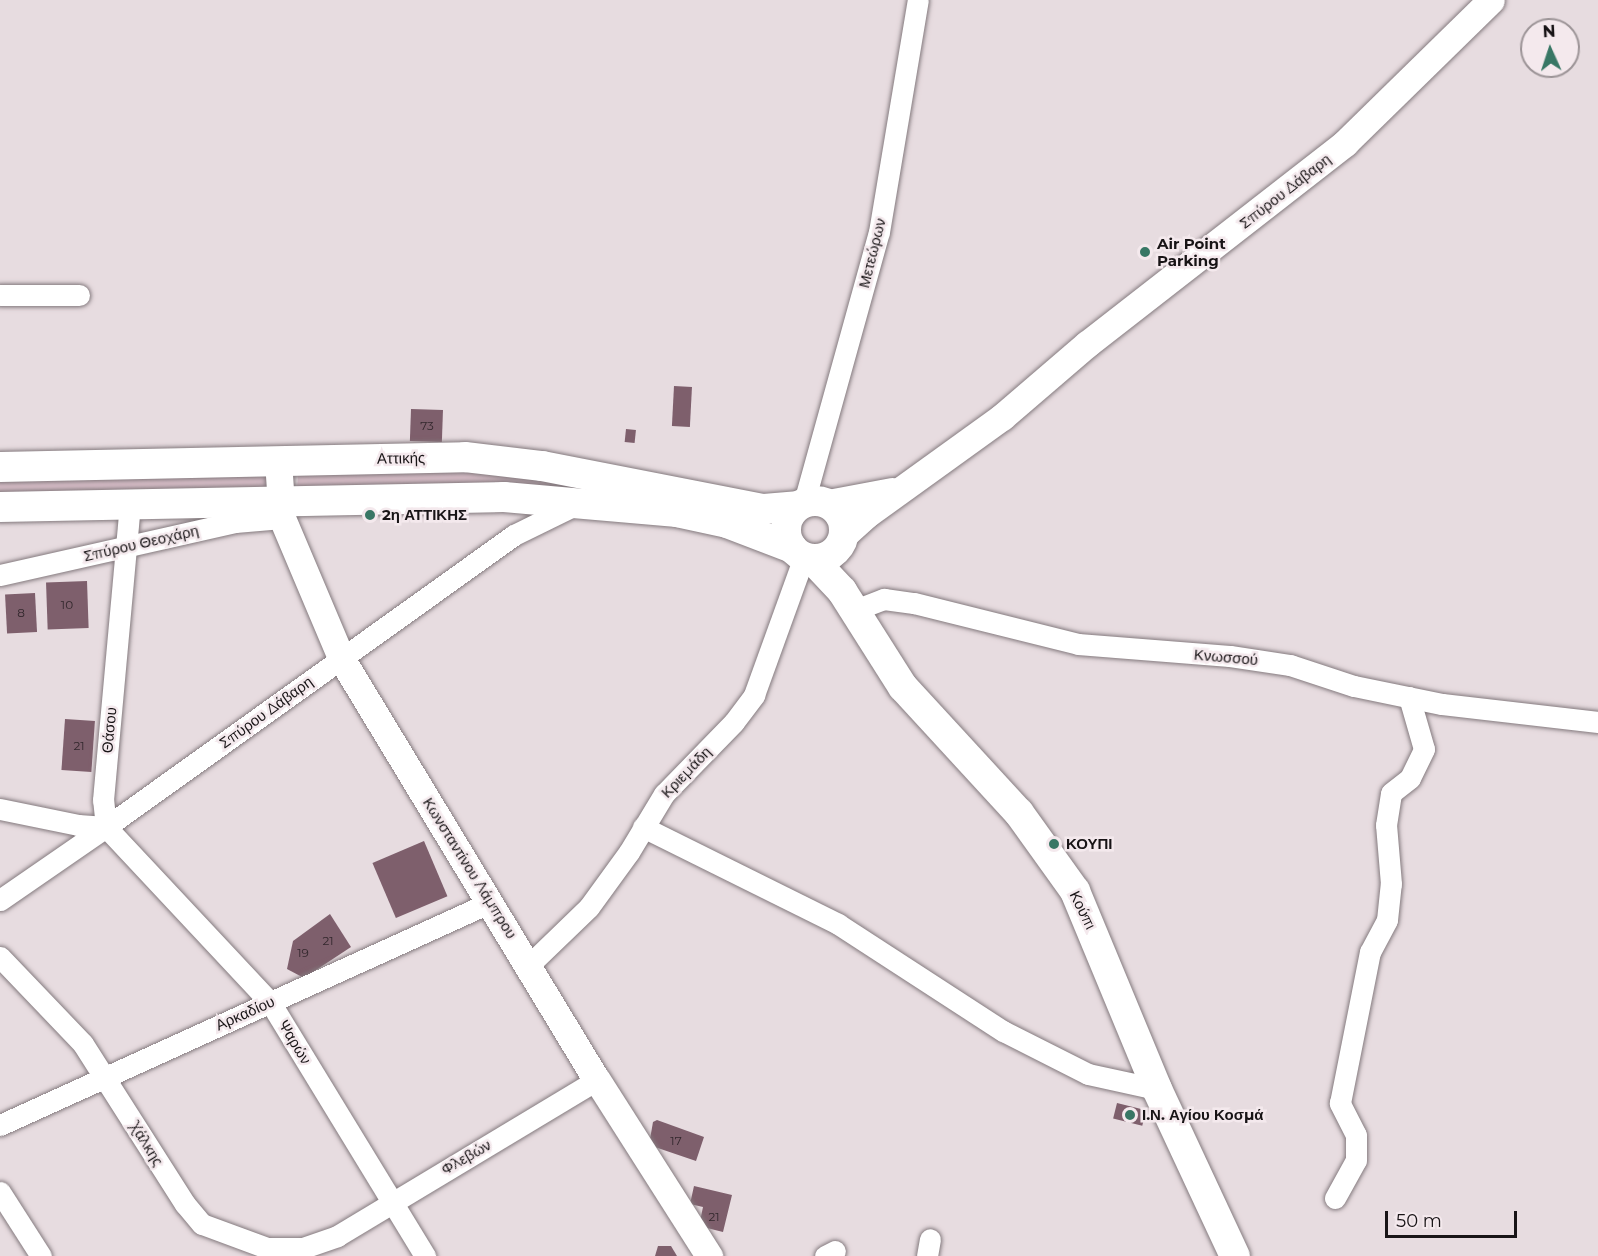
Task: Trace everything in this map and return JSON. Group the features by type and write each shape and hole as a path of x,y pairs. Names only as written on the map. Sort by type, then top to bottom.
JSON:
{"main road":[{"name":"Αττικής","path":"0,466 465,457 542,466 764,509 810,504"},
{"path":"0,507 130,505 281,510 504,497 677,512 717,520 802,554 832,577 855,610"},
{"path":"802,554 786,526 810,504 842,516 843,573 855,610"},
{"path":"802,554 829,556 843,539"},
{"name":"Κούπι","path":"855,610 903,687 1019,813 1063,872 1091,923 1157,1089 1235,1256"}],"street":[{"name":"Μετεώρων","path":"810,504 879,232 918,0"},
{"name":"Σπύρου Δάβαρη","path":"843,539 866,515 923,477 1345,143 1491,0"},
{"path":"0,295 79,295"},
{"name":"Κωνσταντίνου Λάμπρου","path":"278,461 281,510 341,658 597,1080 709,1256"},
{"name":"Σπύρου Δάβαρη","path":"810,504 897,489 923,477"},
{"path":"504,497 514,535"},
{"name":"Σπύρου Δάβαρη","path":"106,827 514,535 582,502"},
{"name":"Θάσου","path":"106,827 103,800 130,505"},
{"name":"Σπύρου Θεοχάρη","path":"0,575 281,510"},
{"name":"Κριεμάδη","path":"529,965 589,907 664,794 734,722 754,695 802,554"},
{"name":"Κνωσσού","path":"855,610 884,599 914,603 1078,644 1230,656 1290,665 1354,686 1409,698 1514,715 1598,722"},
{"path":"1335,1198 1356,1160 1356,1135 1340,1103 1370,952 1387,920 1391,884 1386,825 1391,793 1410,778 1425,749 1409,698"},
{"path":"0,809 78,825 106,827"},
{"path":"0,900 106,827"},
{"name":"Ψαρών","path":"106,827 270,1002 425,1256"},
{"path":"643,827 838,924 1003,1031 1088,1074 1157,1089"},
{"name":"Αρκαδίου","path":"0,1125 491,902"},
{"name":"Χάλκης","path":"0,957 83,1044 185,1204 202,1224 267,1248 334,1246"},
{"name":"Φλεβών","path":"334,1246 391,1201 597,1080"},
{"path":"0,1192 41,1256"}],"shaded area":[{"path":"482,469 771,521 771,531 297,490 298,475"},
{"path":"266,475 267,488 0,502 0,476"}],"building":[{"path":"674,386 692,387 690,427 672,426"},
{"path":"411,409 443,410 442,442 410,441"},
{"path":"626,429 636,430 635,443 625,442"},
{"path":"87,581 89,628 48,629 46,582"},
{"path":"35,593 37,632 7,634 5,595"},
{"path":"65,719 95,721 91,772 61,770"},
{"path":"424,841 447,896 396,918 372,863"},
{"path":"330,914 351,947 304,978 287,969 293,941"},
{"name":"Ι.Ν. Αγίου Κοσμά","path":"1117,1103 1146,1110 1142,1126 1113,1119"},
{"path":"657,1120 704,1137 696,1161 649,1145 653,1122"},
{"path":"694,1186 732,1195 723,1232 699,1226 703,1207 690,1204"},
{"path":"658,1246 671,1246 677,1256 655,1256"}],"place":[{"name":"Air Point Parking","path":"1145,252"},
{"name":"2η ΑΤΤΙΚΗΣ","path":"370,515"},
{"name":"ΚΟΥΠΙ","path":"1054,844"},
{"name":"Ι.Ν. Αγίου Κοσμά","path":"1130,1115"}]}
